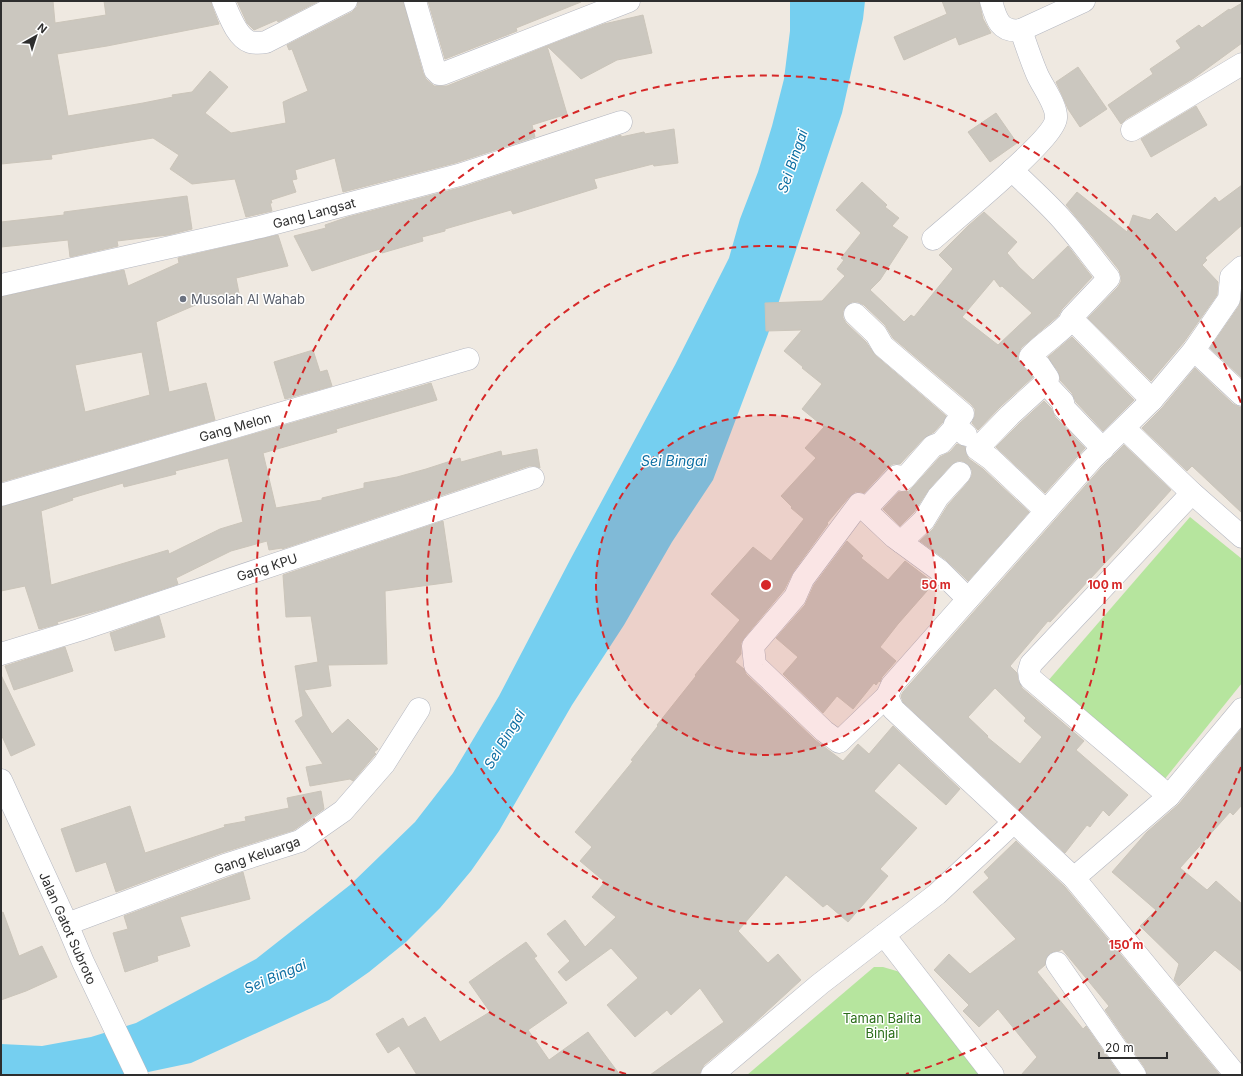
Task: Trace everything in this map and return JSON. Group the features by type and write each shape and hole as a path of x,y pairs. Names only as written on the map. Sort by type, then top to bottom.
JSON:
{"street":[{"path":"223,1 235,29 249,42 257,43 266,42 346,1"},
{"path":"415,1 435,70 439,74 442,74 629,1"},
{"path":"991,1 998,23 1008,30 1014,31 1022,30 1084,1"},
{"path":"933,239 1012,170 1049,133 1056,119 1055,109 1037,73 1022,30"},
{"path":"1132,130 1242,64"},
{"name":"Gang Langsat","path":"1,285 267,225 459,175 621,122"},
{"path":"979,447 1010,415 1046,383 1048,378 1040,366 1030,357 1064,328 1072,319 1071,318 1109,278 1064,222 1012,170"},
{"path":"968,599 939,570 901,542 859,504 803,579 795,597 753,646 755,665 824,731 839,742 887,696 892,685 1046,511 1103,449 1152,400 1194,350 1229,299 1232,277 1242,266"},
{"path":"855,314 876,334 883,346 963,414 955,424 956,426 941,444 934,446 905,478 902,480 898,476 865,510"},
{"path":"1072,319 1152,400"},
{"path":"1194,350 1242,396"},
{"name":"Gang Melon","path":"1,495 468,360"},
{"path":"1046,383 1063,402 1064,408 1103,449"},
{"path":"956,426 979,447 977,449 991,459 1046,511"},
{"path":"1124,428 1192,493 1242,537"},
{"path":"901,542 924,520 938,497 960,473"},
{"name":"Gang KPU","path":"1,654 79,630 533,478"},
{"path":"1169,796 1030,678 1029,670 1031,664 1192,493"},
{"path":"887,696 893,709 1074,878 1236,1075"},
{"name":"Gang Keluarga","path":"67,924 225,865 300,841 343,811 384,764 419,709"},
{"path":"1074,878 1169,796 1242,709"},
{"name":"Jalan Gatot Subroto","path":"1,780 83,962 137,1075"},
{"path":"712,1075 820,984 937,894 1014,822"},
{"path":"884,935 993,1075"},
{"path":"1056,963 1135,1075"}],"green space":[{"path":"1190,517 1242,559 1242,683 1164,780 1047,682"},
{"name":"Taman Balita Binjai","path":"874,967 883,967 900,972 980,1075 747,1075"}],"water":[{"name":"Sei Bingai","path":"790,1 865,1 863,19 842,113 768,334 713,480 672,542 624,625 572,705 499,831 471,871 440,908 406,942 369,972 329,1000 191,1063 134,1075 1,1075 1,1044 42,1046 91,1037 136,1023 256,959 350,885 415,822 453,773 499,696 675,365 729,258 740,219 758,172 784,79 790,31"}],"building":[{"path":"1,1 53,1 55,23 106,15 104,1 211,1 219,24 107,46 57,54 68,116 143,103 173,97 172,95 192,92 210,71 228,87 205,113 231,133 286,123 283,102 308,91 292,49 289,50 287,45 352,12 357,7 358,1 403,1 423,73 426,79 434,86 447,86 547,46 567,114 532,125 535,137 455,163 343,192 335,158 295,170 297,179 292,180 296,192 271,200 272,203 270,203 272,211 246,217 235,179 192,184 170,169 179,155 153,138 51,155 52,159 1,164"},
{"path":"237,1 319,1 278,22 277,20 254,30 247,23"},
{"path":"428,1 581,2 516,28 517,31 445,59"},
{"path":"942,1 979,1 983,19 991,33 959,45 956,37 904,60 894,37 947,14"},
{"path":"1242,3 1242,43 1194,78 1126,119 1121,124 1108,105 1153,74 1150,69 1181,48 1176,41 1199,25 1202,28 1229,9 1230,10"},
{"path":"643,15 652,53 617,60 581,79 547,46 604,24"},
{"path":"1078,67 1107,109 1080,127 1068,109 1056,82"},
{"path":"1196,106 1207,125 1151,157 1141,139"},
{"path":"996,113 1017,143 990,162 968,132"},
{"path":"674,129 678,163 654,166 653,164 594,179 597,188 513,214 511,210 445,229 445,231 422,237 423,241 382,253 380,249 312,271 294,236 326,228 325,225 348,217 463,187 621,135 621,137 644,132 645,134"},
{"path":"862,182 887,205 885,207 899,218 892,226 908,237 880,280 870,290 904,322 911,315 914,317 953,269 939,255 984,212 1017,242 1007,253 1033,280 1068,246 1092,277 1062,309 1058,316 1021,348 1018,355 1018,361 1033,377 1001,406 978,430 972,423 975,416 975,409 971,404 893,338 885,325 864,305 858,302 852,302 846,306 843,311 843,318 846,323 866,342 875,355 946,416 934,432 924,438 900,464 893,464 888,467 864,493 855,492 849,497 827,523 828,524 793,572 784,590 744,638 741,643 741,654 735,662 744,669 746,674 815,740 843,761 858,744 869,754 893,726 960,789 946,805 899,763 874,791 917,828 880,869 888,876 848,922 827,904 823,907 786,875 738,931 768,963 778,954 801,980 752,1025 704,1065 700,1073 697,1075 650,1075 724,1022 700,988 671,1015 667,1010 635,1037 607,1005 638,978 611,948 566,981 558,972 570,961 547,934 565,920 585,947 616,917 592,897 605,882 580,861 592,847 575,832 633,761 631,760 658,726 657,725 740,620 711,594 753,547 771,561 804,519 791,508 792,507 781,496 816,458 805,448 824,427 802,409 822,384 784,351 802,330 766,331 765,303 822,301 845,276 837,269 844,260 841,258 861,233 836,210","holes":["994,279 1000,287 1002,286 1032,313 998,345 962,317"]},
{"path":"1242,185 1242,225 1205,258 1207,260 1202,265 1218,282 1217,295 1184,342 1151,381 1088,318 1118,287 1121,282 1121,276 1119,270 1066,205 1077,192 1127,232 1133,215 1150,220 1157,213 1176,232 1215,197 1219,202"},
{"path":"187,196 192,229 168,235 117,241 118,246 70,257 68,240 1,247 1,222 64,215 64,212"},
{"path":"278,235 288,266 236,278 239,293 200,303 156,322 169,392 206,383 215,420 1,482 1,297 124,270 128,286 179,263 178,258","holes":["142,352 150,395 85,412 75,365"]},
{"path":"1242,294 1242,378 1210,348 1239,306"},
{"path":"1072,337 1134,400 1103,431 1076,402 1072,393 1060,380 1058,371 1048,357"},
{"path":"313,350 320,372 327,370 332,386 285,399 274,362"},
{"path":"1195,368 1233,404 1242,407 1242,513 1192,466 1187,471 1142,428 1162,408"},
{"path":"431,383 437,400 336,429 337,432 263,453 276,508 322,500 322,498 364,488 364,483 397,477 460,458 461,462 501,451 502,456 537,449 540,468 529,466 282,549 269,550 267,541 231,551 176,578 178,584 39,629 25,586 1,591 1,507","holes":["228,458 243,522 220,529 169,554 168,550 51,585 41,511 73,500 72,498 123,483 124,487 176,474 175,471"]},
{"path":"1044,401 1051,408 1055,417 1085,448 1045,493 996,447"},
{"path":"957,444 965,447 966,454 969,459 983,469 1029,512 968,581 946,560 920,541 933,529 948,505 969,481 972,475 972,470 968,464 962,461 957,461 951,465 929,489 914,512 900,526 883,509 899,492 909,491 940,457 950,452"},
{"path":"1124,445 1171,490 1050,622 1048,621 1010,666 1017,673 1018,680 1022,688 1084,741 1076,750 1128,795 1109,816 1103,810 1090,827 1087,825 1065,853 903,702 901,696 1101,468","holes":["995,688 1026,718 1024,721 1042,737 1020,764 987,737 988,736 968,717"]},
{"path":"443,521 452,582 385,591 387,664 328,665 331,686 304,690 332,734 348,719 378,749 374,752 376,754 353,781 350,779 310,786 306,767 323,764 295,721 303,716 295,666 318,662 311,616 286,617 283,575"},
{"path":"847,541 863,556 861,558 888,580 905,561 934,583 880,647 896,661 882,677 880,682 879,681 876,685 874,683 853,709 837,696 823,713 783,674 798,657 776,638 805,605 814,585"},
{"path":"159,616 165,637 115,651 110,633"},
{"path":"65,647 73,671 14,690 5,666"},
{"path":"1,675 35,745 11,756 1,734"},
{"path":"1242,728 1242,805 1233,815 1230,812 1180,868 1207,890 1216,881 1242,904 1242,972 1215,950 1179,986 1174,980 1179,964 1140,926 1156,910 1112,872 1147,832 1179,804"},
{"path":"321,791 324,809 294,830 221,853 116,892 106,862 76,872 61,829 130,806 145,853 225,827 224,825 246,821 245,817 289,808 287,798"},
{"path":"1016,841 1065,887 1220,1075 1147,1075 1145,1068 1105,1010 1109,1006 1062,949 1050,953 1046,958 1045,965 1037,972 1083,1029 1086,1026 1120,1075 1021,1075 1037,1057 998,1009 979,1027 963,1011 969,1005 934,970 949,954 970,974 1016,939 973,892 989,878 984,872"},
{"path":"243,872 250,899 180,917 190,946 157,956 158,961 125,972 113,933 128,929 124,916"},
{"path":"3,912 19,956 42,946 57,977 1,1000 1,913"},
{"path":"526,942 537,956 534,958 567,1003 528,1030 549,1060 588,1032 620,1075 417,1075 399,1046 388,1053 376,1034 403,1018 408,1027 425,1017 440,1042 490,1012 469,982"}],"place":[{"name":"Musolah Al Wahab","path":"183,299"}]}
